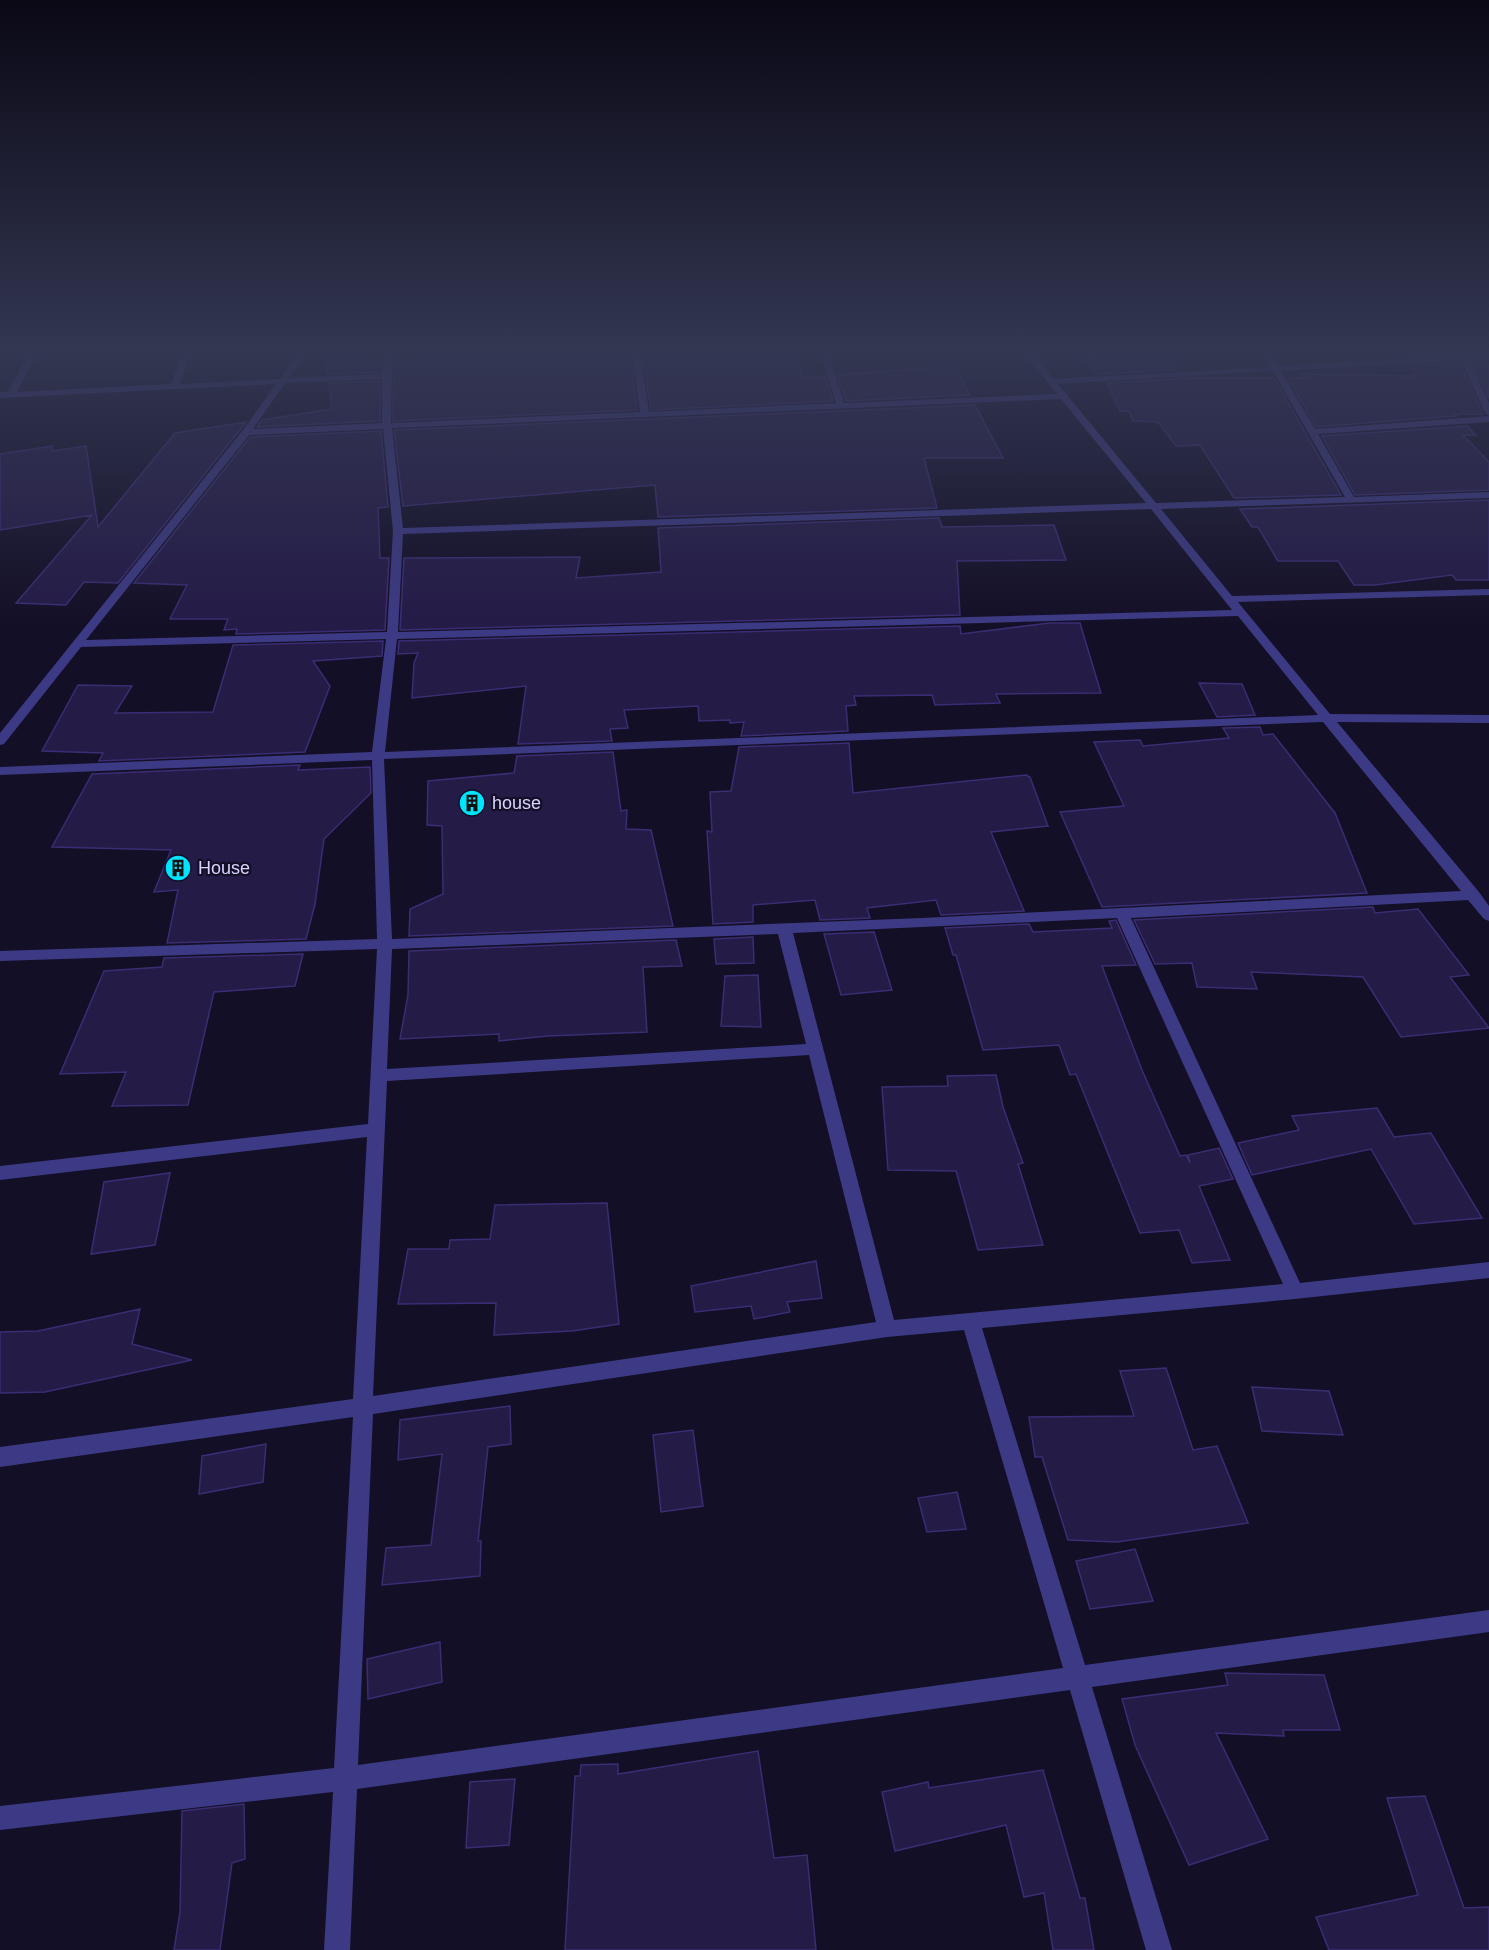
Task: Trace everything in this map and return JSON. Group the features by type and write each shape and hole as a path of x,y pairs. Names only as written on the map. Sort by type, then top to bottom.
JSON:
{"street":[{"path":"0,741 236,444"},
{"path":"337,1950 385,946 378,758 392,637 398,531 389,444"},
{"path":"1102,444 1489,916"},
{"path":"1321,444 1351,499"},
{"path":"398,531 1489,495"},
{"path":"1227,599 1489,592"},
{"path":"75,644 1240,614"},
{"path":"0,771 378,758 1326,718 1489,719"},
{"path":"0,956 385,946 1122,914 1474,895"},
{"path":"1122,914 1295,1291"},
{"path":"784,927 887,1329"},
{"path":"379,1075 816,1049"},
{"path":"0,1173 376,1130"},
{"path":"0,1456 362,1407 887,1329 1295,1291 1489,1269"},
{"path":"970,1320 1159,1950"},
{"path":"0,1818 345,1779 1489,1621"}],"building":[{"path":"166,444 229,444 118,583 84,582 66,605 16,603 92,515 0,530 0,454 52,446 52,451 86,446 98,527"},
{"path":"244,444 382,444 388,507 378,508 380,558 389,558 385,630 236,634 237,629 224,630 228,619 170,619 187,585 134,583"},
{"path":"396,444 996,444 1003,458 924,458 937,508 658,517 655,485 403,506"},
{"path":"1174,444 1312,444 1341,495 1234,498 1200,445 1176,446"},
{"path":"1326,444 1472,444 1489,462 1489,490 1355,495"},
{"path":"1489,500 1489,580 1456,580 1452,575 1375,585 1354,585 1338,561 1278,561 1258,527 1252,527 1240,509"},
{"path":"939,518 942,527 1054,525 1066,560 957,561 960,615 400,630 404,558 580,557 576,578 661,572 658,528"},
{"path":"1049,623 1080,623 1101,693 996,694 1000,703 935,705 932,695 854,696 856,705 846,706 848,731 741,736 744,722 699,721 698,706 624,710 628,728 610,729 612,741 518,744 526,686 412,698 414,663 418,653 398,654 399,641 960,626 961,634"},
{"path":"383,641 382,656 313,661 330,686 305,752 99,761 103,753 42,751 78,685 132,686 115,713 213,712 233,645"},
{"path":"1199,683 1242,684 1255,715 1217,717"},
{"path":"1260,727 1263,735 1273,734 1335,813 1367,893 1102,907 1060,812 1124,806 1094,742 1140,740 1143,746 1229,738 1223,728"},
{"path":"849,743 853,793 1026,775 1030,777 1048,826 991,832 1024,911 941,915 936,900 867,908 870,918 820,920 815,900 753,905 753,922 713,924 707,831 712,832 710,792 731,791 739,747"},
{"path":"613,752 621,811 627,810 626,829 651,830 673,926 409,936 410,909 443,894 442,826 427,825 428,781 514,773 517,756"},
{"path":"300,765 298,770 370,767 371,793 324,839 315,904 306,939 167,943 178,890 154,892 171,850 52,847 92,774"},
{"path":"1373,907 1375,913 1418,909 1469,975 1450,977 1489,1028 1401,1037 1363,977 1251,972 1257,989 1197,987 1192,963 1155,964 1134,920"},
{"path":"1116,920 1136,965 1102,966 1142,1070 1180,1156 1186,1155 1190,1163 1188,1155 1219,1148 1233,1179 1199,1186 1230,1260 1192,1263 1179,1230 1140,1233 1076,1074 1070,1075 1059,1045 983,1050 956,955 953,955 945,928 1029,924 1033,932 1112,928 1109,921"},
{"path":"874,932 892,990 841,995 824,934"},
{"path":"753,937 754,963 716,964 714,939"},
{"path":"676,940 682,966 643,967 647,1032 548,1036 499,1041 499,1034 400,1039 408,995 409,951"},
{"path":"303,954 295,986 214,992 188,1105 112,1106 126,1072 60,1074 104,971 162,967 164,958"},
{"path":"758,975 761,1027 721,1026 725,976"},
{"path":"996,1075 1003,1107 1023,1163 1018,1164 1043,1245 978,1250 956,1171 888,1170 882,1087 948,1086 947,1076"},
{"path":"1377,1108 1394,1137 1431,1133 1482,1218 1414,1224 1371,1149 1252,1175 1238,1143 1299,1130 1292,1116"},
{"path":"170,1173 155,1245 91,1254 104,1182"},
{"path":"607,1203 619,1324 572,1331 494,1335 496,1303 398,1304 408,1249 449,1249 450,1240 490,1239 495,1205"},
{"path":"816,1261 822,1298 787,1302 790,1312 754,1319 751,1306 695,1312 691,1286"},
{"path":"140,1309 132,1344 192,1360 45,1392 0,1393 0,1332 38,1331"},
{"path":"1166,1368 1193,1450 1217,1446 1248,1523 1117,1542 1068,1540 1042,1457 1035,1457 1029,1417 1134,1416 1120,1371"},
{"path":"1252,1387 1329,1391 1343,1435 1262,1431"},
{"path":"510,1406 511,1444 488,1447 478,1541 481,1541 480,1576 382,1585 386,1548 431,1545 442,1454 398,1460 400,1420"},
{"path":"693,1430 703,1506 661,1512 653,1435"},
{"path":"266,1444 263,1482 199,1494 202,1456"},
{"path":"957,1492 966,1529 927,1532 918,1498"},
{"path":"1135,1549 1153,1601 1090,1609 1076,1561"},
{"path":"440,1642 442,1682 368,1699 367,1659"},
{"path":"1225,1673 1324,1675 1340,1730 1283,1730 1284,1736 1216,1733 1268,1839 1189,1865 1135,1745 1122,1699 1228,1685"},
{"path":"758,1751 774,1858 807,1855 816,1950 565,1950 575,1776 580,1776 581,1765 618,1764 618,1774"},
{"path":"1043,1770 1080,1898 1085,1898 1094,1950 1053,1950 1044,1893 1024,1897 1006,1825 895,1851 882,1792 928,1782 929,1788"},
{"path":"515,1779 509,1845 466,1848 470,1782"},
{"path":"1425,1796 1464,1908 1489,1907 1489,1950 1329,1950 1316,1917 1418,1895 1387,1798"},
{"path":"244,1804 245,1859 232,1863 220,1950 174,1950 180,1912 182,1811"}],"place":[{"name":"house","path":"472,803"},
{"name":"House","path":"178,868"}]}
